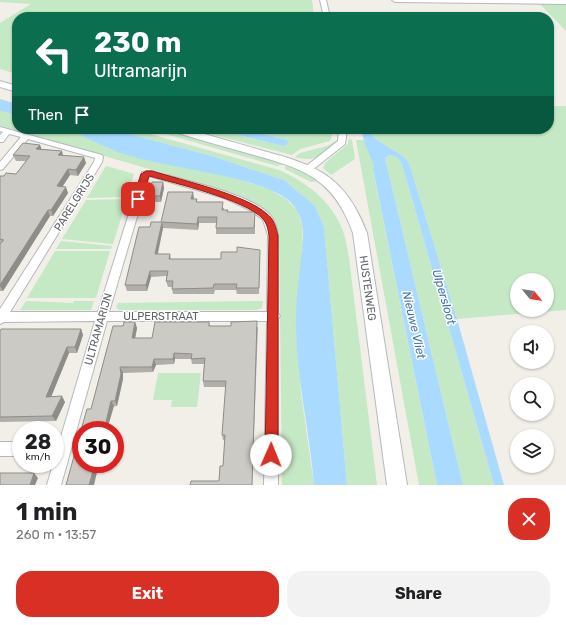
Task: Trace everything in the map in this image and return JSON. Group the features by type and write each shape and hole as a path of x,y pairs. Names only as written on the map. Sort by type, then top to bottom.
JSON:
{"main road":[{"path":"0,84 12,87"},
{"name":"HUSTENWEG","path":"193,134 289,160 308,169 326,180 353,212 360,233 397,485"}],"street":[{"path":"323,0 325,12"},
{"path":"395,0 566,2"},
{"path":"0,140 12,134"},
{"path":"0,167 13,134"},
{"name":"PARELGRIJS","path":"0,318 98,162 99,157 17,134"},
{"path":"308,169 342,142 343,134"},
{"name":"ULTRAMARIJN","path":"64,435 102,317 145,174 149,173 238,201 253,207 266,216 272,226 273,236 274,316"},
{"path":"271,485 274,316"},
{"name":"ULPERSTRAAT","path":"0,318 274,316"},
{"path":"0,449 12,449"},
{"name":"ULTRAMARIJN","path":"54,485 56,473"}],"green space":[{"path":"0,0 312,0 313,12 18,12 31,4 0,2"},
{"path":"539,3 566,3 566,31 554,19 554,12 548,12"},
{"path":"12,16 12,73 0,69 0,23"},
{"path":"554,106 566,106 566,310 554,311 554,273 510,273 510,315 457,319 409,163 400,154 372,134 554,134"},
{"path":"0,111 12,114 12,130 0,126"},
{"path":"29,134 80,134 93,139 109,149 234,178 269,189 286,199 298,211 302,226 303,245 296,329 301,393 314,485 282,485 279,236 273,221 268,215 256,205 235,194"},
{"path":"130,134 150,134 279,170 299,180 317,194 332,210 343,231 349,258 377,485 347,485 324,227 315,206 284,180 215,157"},
{"path":"165,134 179,134 284,164 277,166"},
{"path":"210,134 236,134 283,146 287,140 262,134 332,134 330,141 300,149 292,155"},
{"path":"349,138 352,140 355,159 331,175 323,168 325,163 348,144"},
{"path":"339,139 335,145 320,156 308,159 295,157 300,153 327,146"},
{"path":"356,140 364,140 375,167 373,170 437,485 419,485"},
{"path":"389,155 398,158 402,164 494,485 463,485 385,158"},
{"path":"288,165 318,181 311,182 285,169 285,166"},
{"path":"106,166 134,174 127,197 87,198"},
{"path":"127,199 113,244 62,239 86,200"},
{"path":"61,241 112,246 111,249 56,249"},
{"path":"55,251 110,251 96,298 27,298"},
{"path":"26,301 73,303 74,301 94,301 91,310 20,310"},
{"path":"263,301 262,308 256,310 119,310 116,307 118,303"},
{"path":"158,373 201,373 197,407 171,407 172,400 153,400"}],"water":[{"path":"0,99 12,103 12,114 0,111"},
{"path":"78,134 130,134 215,157 284,180 315,206 324,227 347,485 314,485 297,349 296,319 303,229 297,210 287,199 256,185 221,175 158,163 112,150"},
{"path":"236,134 262,134 287,140 288,144 283,146"},
{"path":"362,134 372,134 382,143 400,154 409,163 457,319 504,485 494,485 402,164 398,158 389,155 385,158 463,485 437,485 373,169 374,166"}],"building":[{"path":"23,143 40,145 36,149 62,151 58,155 84,157 76,170 68,169 57,186 66,187 51,210 48,210 0,285 0,244 4,240 0,239 0,176 4,176 6,173 16,174 30,156 13,155"},
{"path":"152,182 163,182 160,196 148,196"},
{"path":"168,192 193,192 191,199 197,199 196,202 223,202 222,210 228,210 227,212 255,212 254,228 216,228 217,217 198,217 197,224 162,222 155,254 170,254 169,259 221,259 221,252 237,252 237,247 260,250 259,288 236,288 237,284 214,284 213,288 172,289 173,281 166,281 168,271 150,271 146,285 125,285 139,227 150,227 151,222 161,222"},
{"path":"257,321 252,485 190,485 191,481 219,481 220,466 223,466 225,435 222,435 226,381 203,381 205,358 191,359 192,354 174,353 173,359 154,359 152,367 120,367 121,374 115,401 111,401 106,421 84,421 87,409 91,409 113,326 123,326 124,322 135,322 132,338 152,338 155,322 209,322 209,326 231,326 231,322"},
{"path":"1,329 81,329 75,347 67,347 46,397 62,396 52,416 0,417"},
{"path":"72,463 72,473 92,473 89,485 66,485"},
{"path":"0,473 34,473 30,485 0,485"}],"route":[{"path":"138,199 145,174 149,173 216,193 253,207 266,216 272,226 274,316 271,455"}],"water label":[{"name":"Ulpersloot","path":"444,297"},
{"name":"Nieuwe Vliet","path":"414,325"}]}
